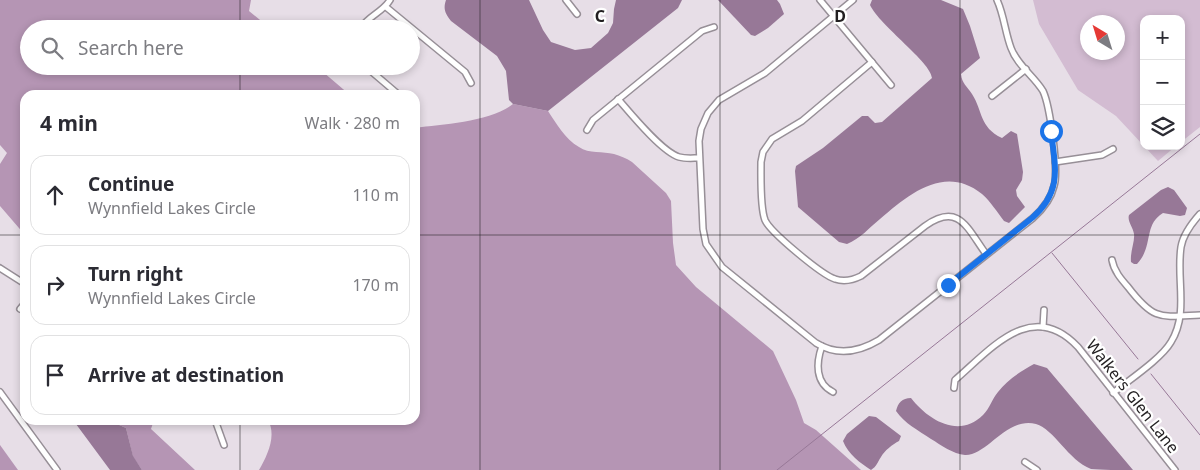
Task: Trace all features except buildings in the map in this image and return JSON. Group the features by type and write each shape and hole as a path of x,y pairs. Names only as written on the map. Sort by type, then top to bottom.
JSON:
{"street":[{"path":"368,20 386,7 390,0"},
{"path":"566,0 577,14"},
{"path":"820,0 891,85"},
{"path":"853,0 762,75 728,94 715,104 708,113 701,129 699,158 703,230 706,244 719,264 822,346 846,351 858,350 872,344 1032,218 1044,207 1051,196 1055,184 1055,162 1046,101 1039,85 1012,50 997,0"},
{"path":"386,7 402,20"},
{"path":"587,130 592,120 702,31 714,27"},
{"path":"420,35 465,72 471,83"},
{"path":"872,62 802,121 767,144 760,162 763,212 767,223 793,249 828,276 841,280 854,279 861,276 924,226 934,219 944,216 959,219 986,254"},
{"path":"992,96 1026,69"},
{"path":"376,75 393,90"},
{"path":"618,99 633,118 670,153 683,158 699,158"},
{"path":"1055,162 1102,155 1113,149"},
{"path":"1113,392 1168,348 1176,334 1181,316 1180,273 1182,246 1191,225 1200,214"},
{"path":"1112,260 1115,270 1149,311 1162,316 1200,315"},
{"path":"0,268 20,281"},
{"path":"954,388 955,380 1007,336 1020,329 1043,326 1044,310"},
{"name":"Walkers Glen Lane","path":"1043,326 1070,338 1175,470"},
{"path":"822,346 817,363 818,374 824,385 833,392"},
{"path":"0,392 20,419"},
{"path":"24,425 57,470"},
{"path":"217,425 224,445"},
{"path":"1025,462 1037,470"}],"shaded area":[{"path":"0,0 251,0 249,11 260,20 20,20 20,75 327,75 344,90 20,90 20,229 0,206 0,164 7,153 0,145"},
{"path":"446,0 529,0 543,30 551,42 575,50 591,48 608,33 613,23 616,0 682,0 678,8 548,111 513,104 509,100 506,71 497,56 451,21 445,11"},
{"path":"718,0 777,0 784,14 755,36 751,35"},
{"path":"872,0 941,0 963,9 980,58 961,74 962,80 976,100 982,118 989,129 1002,138 1011,131 1017,134 1023,172 1022,180 1016,190 1017,196 1025,207 1009,223 1004,221 982,194 968,185 955,182 941,182 915,192 861,236 847,244 839,242 798,207 796,166 823,148 862,116 868,116 875,123 882,122 932,78 915,53 875,14 870,5"},
{"path":"1033,0 1200,0 1200,127 1185,139 1185,15 1140,15 1140,142 1116,116 1078,90 1039,24"},
{"path":"513,104 548,111 561,131 574,144 587,151 614,154 628,159 666,193 671,201 676,265 696,287 773,351 796,400 804,423 816,430 861,470 259,470 270,446 272,433 270,425 420,425 420,127 480,118 504,110"},
{"path":"1148,150 1171,150 1158,161"},
{"path":"1168,187 1174,190 1187,208 1185,215 1163,213 1157,218 1150,230 1142,257 1137,264 1134,264 1131,262 1131,258 1134,234 1129,215 1161,190"},
{"path":"1034,364 1047,368 1133,470 1091,469 1075,459 1043,427 1026,423 1007,431 973,454 956,453 917,430 903,420 896,411 901,402 911,398 926,413 944,424 964,426 974,422 983,415 1006,384"},
{"path":"869,416 876,417 901,436 899,441 886,450 876,466 871,470 851,454 843,441 847,434"},
{"path":"77,425 119,425 126,428 133,456 142,470 110,470"},
{"path":"119,425 152,425 151,429 195,470 142,470 133,457 126,428"},
{"path":"0,445 18,470 0,470"}],"waterway":[{"path":"777,470 1200,134"},
{"path":"1052,253 1138,359"},
{"path":"1151,374 1200,435"}],"route":[{"path":"948,285 1044,207 1051,196 1056,182 1051,131"}]}
